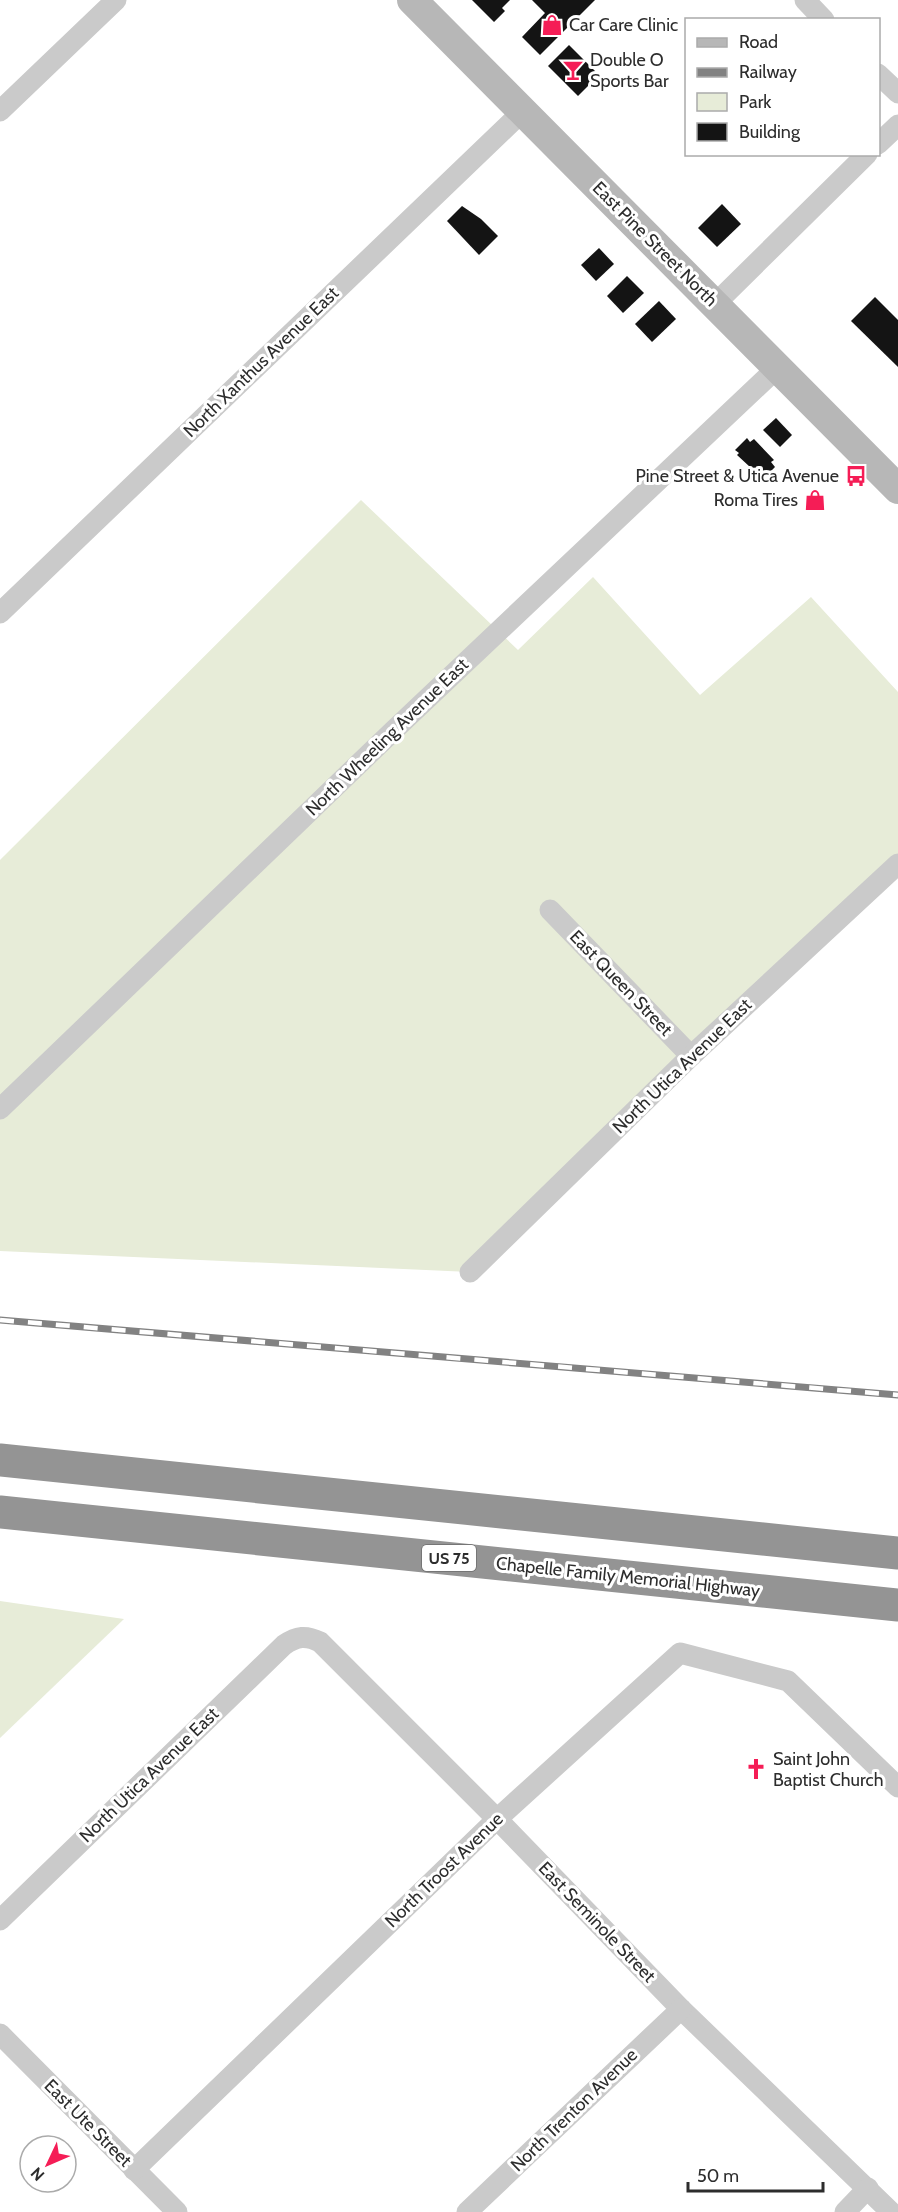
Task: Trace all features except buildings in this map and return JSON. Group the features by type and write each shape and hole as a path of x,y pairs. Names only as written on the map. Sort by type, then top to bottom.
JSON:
{"highway":[{"path":"0,1460 898,1553"},
{"name":"Chapelle Family Memorial Highway","path":"0,1512 898,1605"}],"main road":[{"name":"East Pine Street North","path":"412,0 898,489"}],"street":[{"path":"0,111 116,0"},
{"path":"805,0 822,18"},
{"path":"880,75 898,93"},
{"name":"North Xanthus Avenue East","path":"0,613 522,112"},
{"path":"880,143 898,125"},
{"path":"715,304 865,156"},
{"name":"North Wheeling Avenue East","path":"0,1109 393,731 777,368"},
{"name":"North Utica Avenue East","path":"470,1272 691,1056 898,864"},
{"name":"East Queen Street","path":"550,910 691,1056"},
{"name":"North Utica Avenue East","path":"0,1920 284,1645 303,1637"},
{"name":"East Seminole Street","path":"303,1637 320,1642 497,1819 681,2009 891,2212"},
{"name":"North Troost Avenue","path":"134,2170 497,1819 680,1653 788,1681 898,1787"},
{"name":"North Trenton Avenue","path":"467,2212 681,2009"},
{"name":"East Ute Street","path":"0,2034 177,2212"},
{"path":"845,2212 868,2188"}],"green space":[{"path":"361,500 518,650 593,577 700,695 811,597 898,692 898,866 470,1272 0,1251 0,860"},
{"path":"0,1601 124,1619 0,1738"}],"railway":[{"path":"0,1320 898,1395"}],"place":[{"name":"Car Care Clinic","path":"552,25"},
{"name":"Double O Sports Bar","path":"573,70"},
{"name":"Pine Street & Utica Avenue","path":"856,476"},
{"name":"Roma Tires","path":"815,500"},
{"name":"Saint John Baptist Church","path":"756,1769"}]}
